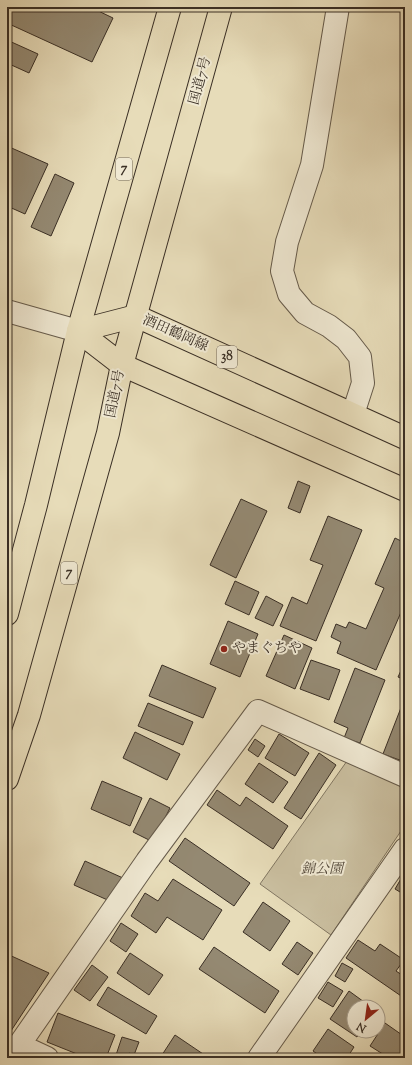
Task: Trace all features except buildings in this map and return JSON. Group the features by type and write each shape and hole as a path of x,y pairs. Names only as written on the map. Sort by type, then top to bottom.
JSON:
{"main road":[{"name":"7","path":"7,614 36,505 78,331 170,7"},
{"name":"国道7号","path":"7,779 29,715 106,441 122,365 221,7"},
{"name":"酒田鶴岡線","path":"78,331 136,316 405,438"},
{"path":"78,331 122,365 405,490"}],"street":[{"path":"338,7 312,165 287,242 282,271 289,294 305,313 329,326 346,339 360,357 363,383 353,414"},
{"path":"7,311 78,331"},
{"path":"47,1058 19,1045 147,861 258,711 405,776"},
{"path":"259,1058 405,849"}],"green space":[{"name":"錦公園","path":"347,761 405,786 405,825 331,935 260,884"}],"place":[{"name":"やまぐちや","path":"224,649"}]}
